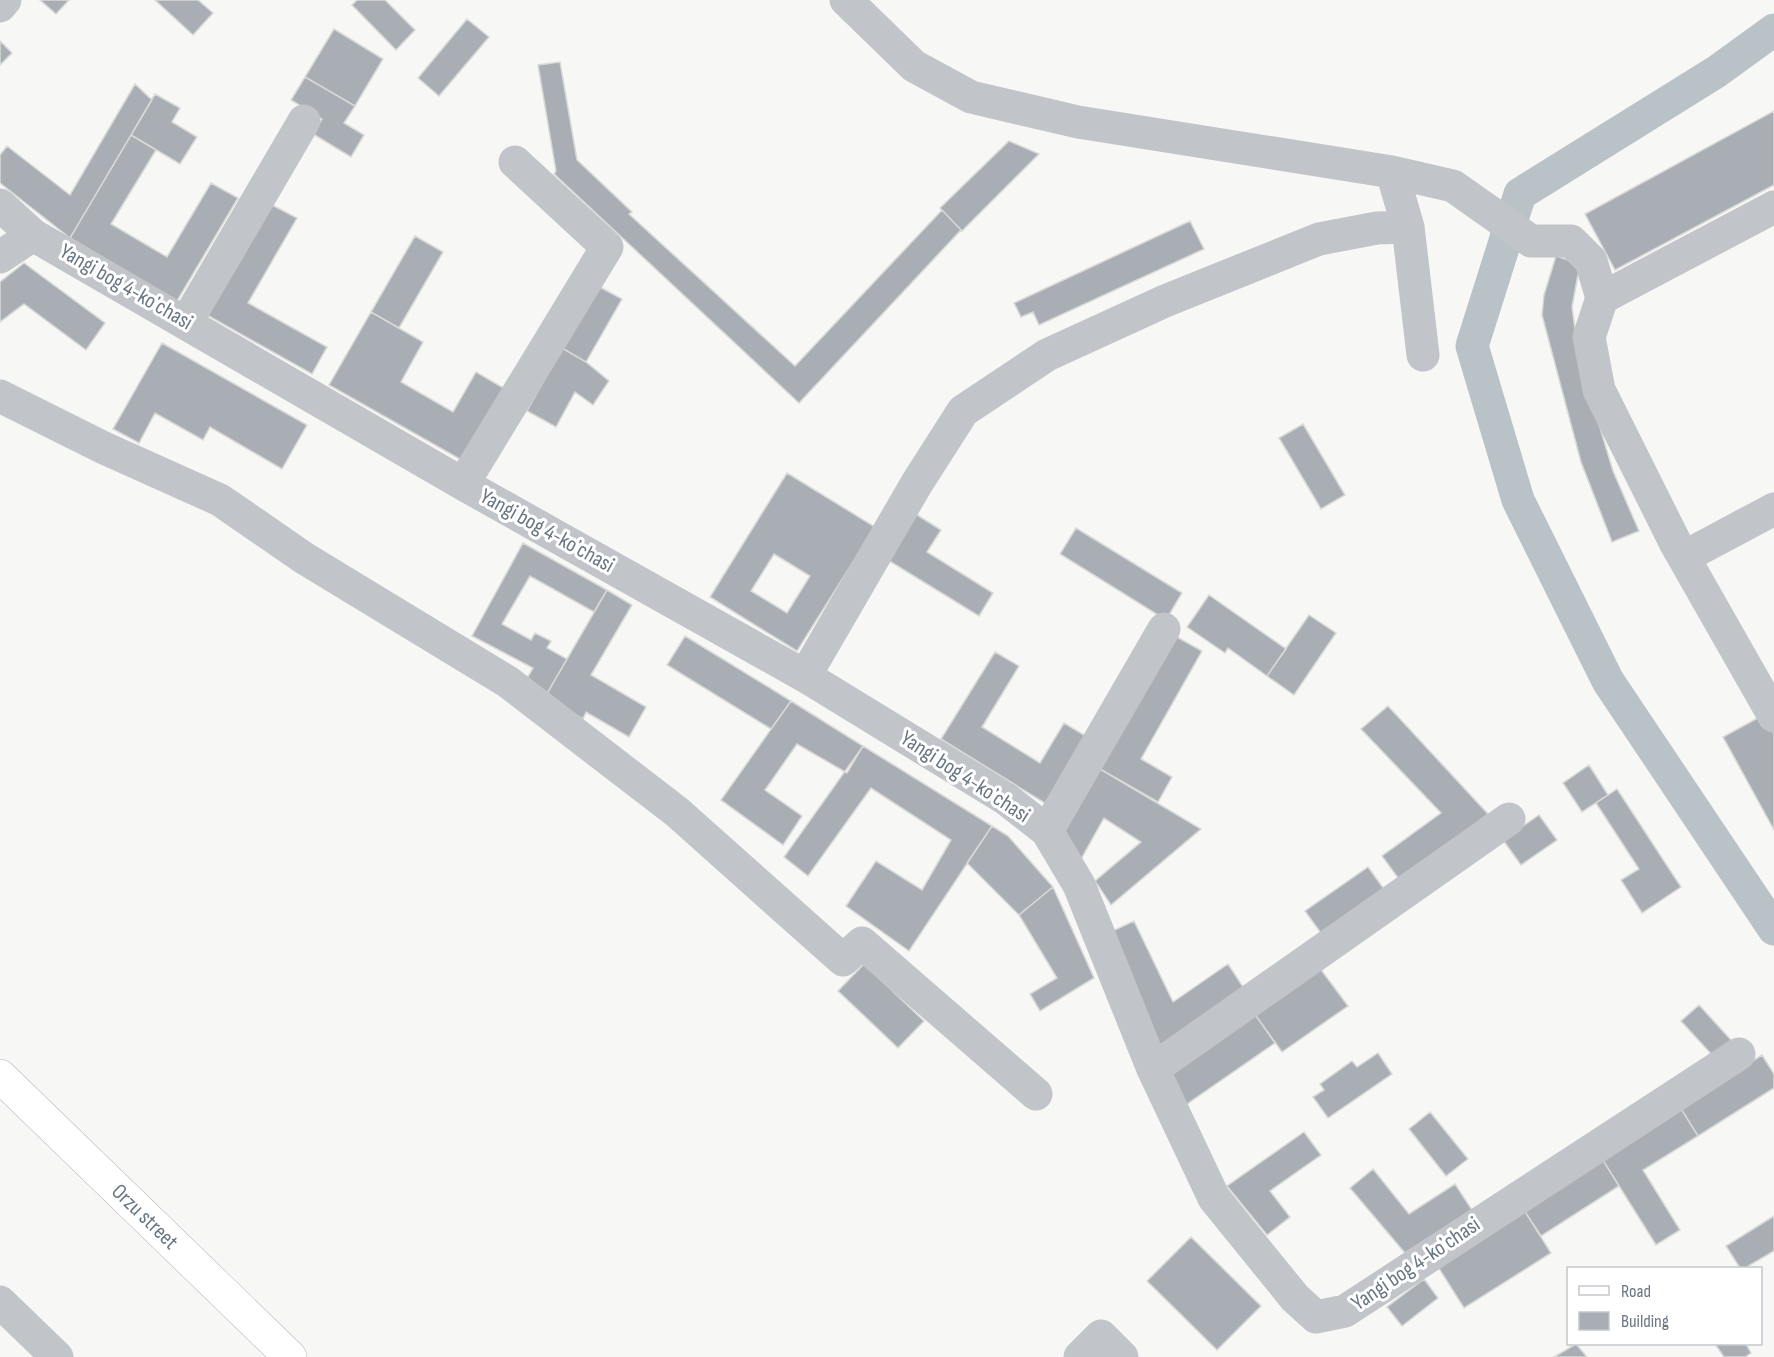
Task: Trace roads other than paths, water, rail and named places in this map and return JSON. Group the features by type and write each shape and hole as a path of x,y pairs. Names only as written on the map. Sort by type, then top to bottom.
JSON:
{"main road":[{"name":"Orzu street","path":"0,1076 290,1357"}],"street":[{"path":"0,6 5,0"},
{"path":"846,0 914,66 971,97 1078,122 1392,172 1453,186 1531,241 1571,242 1591,261 1602,298 1589,338 1599,390 1684,557 1774,716"},
{"path":"187,321 304,121"},
{"path":"463,484 607,247 515,162"},
{"path":"1392,172 1408,227 1423,355"},
{"name":"Yangi bog 4-koʼchasi","path":"0,205 33,235 187,321 463,484 805,676 1006,799 1047,831 1079,885 1153,1069 1214,1198 1295,1298 1316,1317 1345,1311 1739,1054"},
{"path":"1602,298 1774,207"},
{"path":"805,676 917,483 963,411 1047,355 1165,301 1319,239 1377,228 1408,227"},
{"path":"0,257 33,235"},
{"path":"0,396 104,448 220,500 304,558 508,682 677,812 843,960 862,943 1036,1094"},
{"path":"1684,557 1774,509"},
{"path":"1047,831 1164,629"},
{"path":"1153,1069 1509,819"},
{"path":"0,1302 57,1357"},
{"path":"1080,1357 1101,1336 1122,1357"}],"waterway":[{"path":"1774,30 1716,72 1520,194 1472,346 1518,500 1608,681 1774,929"}]}
